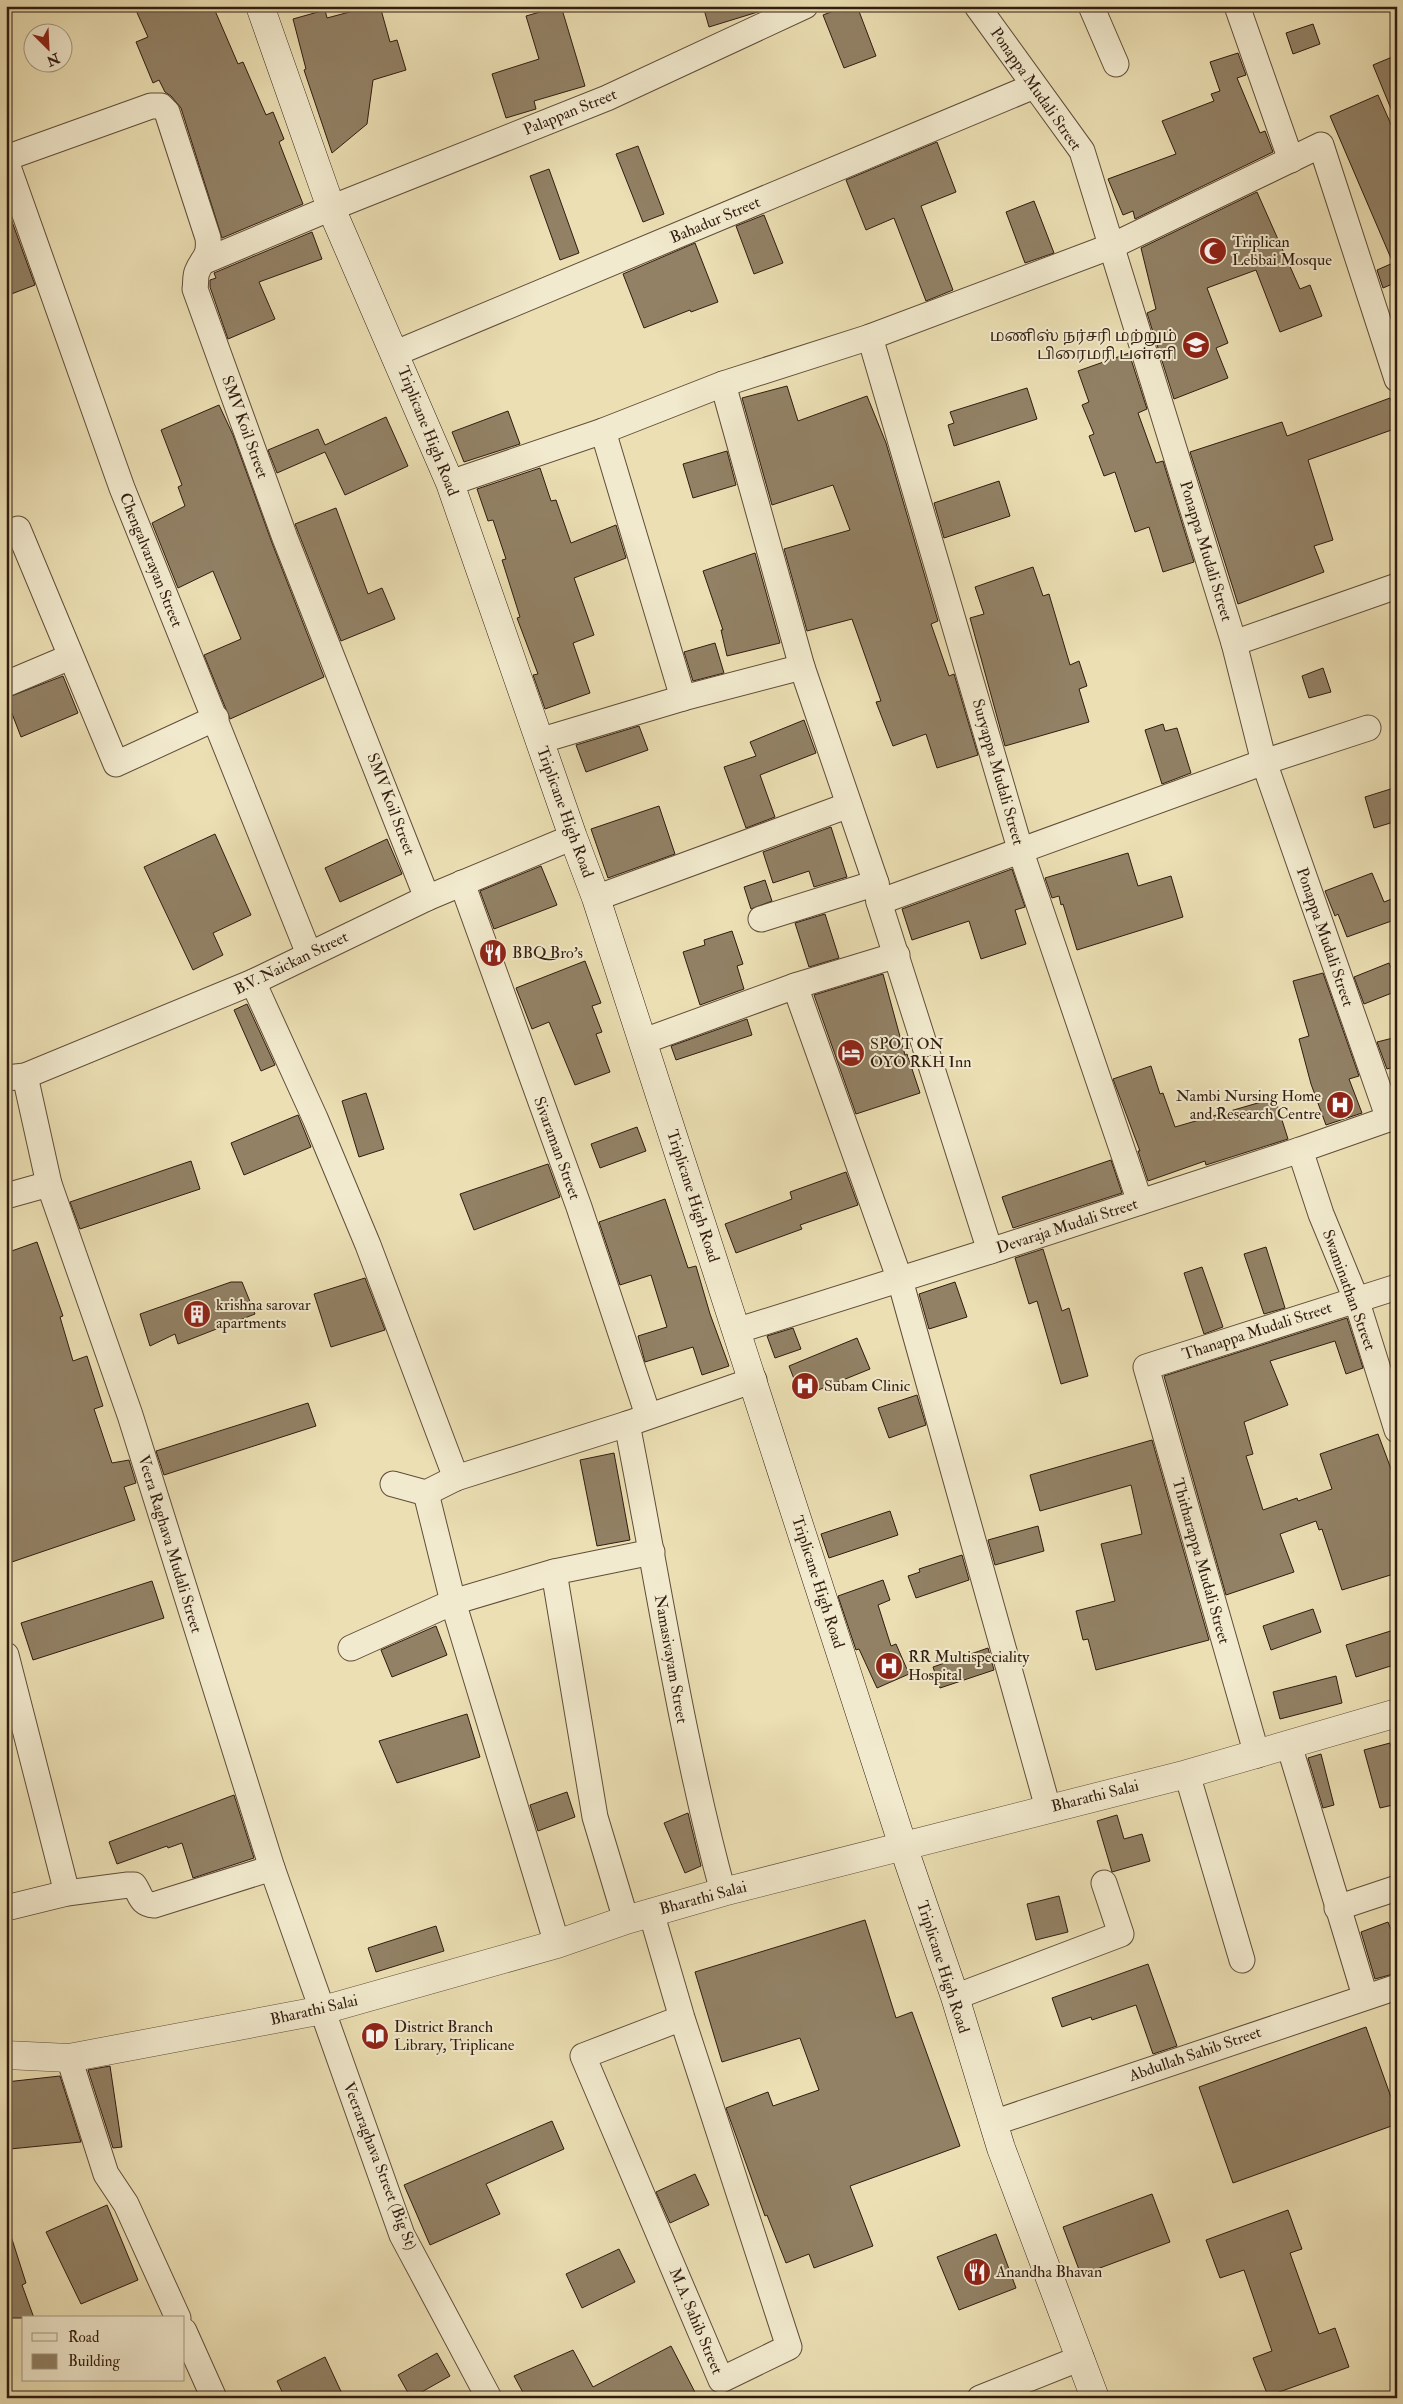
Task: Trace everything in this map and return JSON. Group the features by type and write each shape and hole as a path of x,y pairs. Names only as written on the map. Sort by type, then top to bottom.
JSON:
{"main road":[{"name":"Triplicane High Road","path":"260,6 331,208 396,353 450,483 539,741 596,898 644,1041 736,1331 754,1380 903,1846 955,1997 993,2123 1095,2398"},
{"name":"Bharathi Salai","path":"6,2055 69,2058 323,2010 557,1944 639,1916 723,1892 1186,1774 1397,1713"}],"street":[{"name":"Ponappa Mudali Street","path":"977,6 1082,152 1234,643 1264,762 1393,1117"},
{"path":"1091,6 1116,64"},
{"path":"1237,6 1291,160"},
{"name":"Palappan Street","path":"205,261 331,208 607,98 802,7"},
{"name":"Bahadur Street","path":"396,353 1034,86"},
{"name":"SMV Koil Street","path":"6,159 151,106 161,106 167,112 208,238 209,248 205,261 197,272 195,289 285,538 427,898"},
{"path":"450,483 603,431 723,384 870,337 1112,246 1321,144 1397,378"},
{"name":"Chengalvarayan Street","path":"6,159 122,488 216,718 309,954"},
{"name":"Suryappa Mudali Street","path":"870,337 1021,852 1140,1202"},
{"path":"723,384 802,667 850,804 990,1251"},
{"path":"603,431 683,698"},
{"path":"18,529 116,764 216,718"},
{"path":"1234,643 1397,586"},
{"path":"6,684 70,657"},
{"path":"539,741 683,698 802,667"},
{"path":"761,919 877,892 1021,852 1264,762 1368,728"},
{"path":"596,898 850,804"},
{"name":"B.V. Naickan Street","path":"16,1077 253,982 427,898 573,837"},
{"name":"Sivaraman Street","path":"462,883 579,1207 638,1420"},
{"path":"644,1041 795,986 897,955"},
{"path":"253,982 315,1118 368,1245 456,1478"},
{"path":"795,986 900,1280 1048,1808"},
{"name":"Veera Raghava Mudali Street","path":"16,1077 49,1184 130,1415 272,1868 323,2010"},
{"name":"Devaraja Mudali Street","path":"736,1331 990,1251 1300,1150 1393,1117"},
{"name":"Swaminathan Street","path":"1300,1150 1321,1214 1356,1299 1397,1430"},
{"path":"6,1196 49,1184"},
{"name":"Thanappa Mudali Street","path":"1146,1367 1397,1287"},
{"name":"Thitharappa Mudali Street","path":"1146,1367 1257,1755"},
{"path":"394,1484 426,1493 456,1478 638,1420 754,1380"},
{"name":"Namasivayam Street","path":"638,1420 652,1552 673,1678 703,1818 723,1892"},
{"path":"426,1493 453,1602 557,1944"},
{"path":"351,1648 453,1602 554,1572 652,1552"},
{"name":"M.A. Sahib Street","path":"554,1572 595,1817 682,2018 789,2347 721,2380 582,2056 682,2018"},
{"path":"6,1655 67,1893"},
{"path":"1289,1744 1365,1996"},
{"path":"1186,1774 1242,1960"},
{"path":"6,1908 67,1893 134,1885 140,1899 146,1904 154,1905 272,1868"},
{"path":"955,1997 1121,1934 1104,1883"},
{"path":"1337,1908 1397,1888"},
{"name":"Abdullah Sahib Street","path":"993,2123 1365,1996 1397,1987"},
{"name":"Veeraraghava Street (Big St)","path":"323,2010 402,2235 480,2395"},
{"path":"69,2058 106,2174 126,2204 177,2316"},
{"path":"185,2333 214,2398"},
{"path":"980,2398 1081,2358"}],"building":[{"path":"134,6 213,6 238,64 243,62 266,115 273,112 284,139 279,142 303,204 222,238 181,108 165,92 159,80 153,83 136,42 148,37"},
{"path":"372,6 380,6 390,42 397,40 406,70 373,80 367,124 332,153 304,70 306,69 293,19 325,10 327,18"},
{"path":"561,6 585,86 534,101 536,109 506,118 492,74 539,59 526,16"},
{"path":"703,6 760,6 761,11 709,27"},
{"path":"847,6 857,6 876,56 844,68 823,15"},
{"path":"1313,24 1320,44 1293,54 1286,33"},
{"path":"1238,53 1246,75 1237,78 1260,133 1265,131 1273,152 1135,219 1133,211 1123,215 1108,179 1176,154 1162,121 1214,101 1211,94 1220,91 1210,62"},
{"path":"1397,55 1397,121 1396,121 1373,65"},
{"path":"1378,95 1397,138 1397,282 1383,288 1377,270 1393,263 1330,116"},
{"path":"937,142 956,192 921,206 953,290 926,301 894,218 866,230 846,180"},
{"path":"638,146 664,214 643,222 616,154"},
{"path":"549,169 579,253 560,260 530,176"},
{"path":"1257,192 1300,289 1310,285 1322,316 1280,332 1256,270 1207,288 1228,343 1216,348 1228,378 1174,399 1147,313 1156,309 1141,248"},
{"path":"1034,201 1054,253 1025,263 1006,212"},
{"path":"6,205 35,285 6,296"},
{"path":"764,215 783,263 754,274 736,226"},
{"path":"312,232 322,259 259,282 275,319 228,339 210,287 210,280 216,278 214,273"},
{"path":"695,243 718,302 691,312 690,310 644,328 623,274"},
{"path":"1129,353 1147,409 1138,413 1156,463 1163,461 1194,562 1163,572 1149,527 1135,532 1115,472 1104,476 1089,436 1094,434 1082,405 1089,402 1078,371"},
{"path":"787,386 798,421 867,396 886,443 938,621 931,624 949,676 954,674 978,755 937,768 926,734 893,746 876,702 881,701 852,619 807,631 784,549 850,530 833,485 772,505 742,398"},
{"path":"1027,388 1037,419 954,446 948,425 954,423 950,412"},
{"path":"1390,398 1397,416 1397,428 1308,460 1333,540 1314,546 1324,572 1238,604 1190,452 1282,422 1287,436"},
{"path":"219,405 233,435 272,543 324,677 230,719 204,655 241,639 213,571 178,588 152,523 185,506 178,487 182,485 161,430"},
{"path":"508,411 520,444 464,462 452,432"},
{"path":"386,417 408,466 345,495 325,452 277,473 268,450 318,429 325,445"},
{"path":"727,451 736,485 693,498 683,464"},
{"path":"540,468 551,501 556,500 571,543 616,525 626,558 574,578 594,635 573,643 590,693 545,709 533,675 538,674 517,618 520,617 502,560 506,559 493,520 488,521 477,489"},
{"path":"999,481 1010,516 944,538 934,503"},
{"path":"336,508 368,594 382,588 395,619 341,641 295,524"},
{"path":"755,553 780,643 727,656 721,630 723,630 703,571"},
{"path":"1033,567 1043,596 1049,594 1070,665 1079,661 1087,686 1079,689 1089,722 1005,746 970,618 984,614 975,587"},
{"path":"715,643 724,673 693,681 684,652"},
{"path":"1323,668 1331,692 1309,698 1302,676"},
{"path":"63,676 78,713 21,737 6,698"},
{"path":"804,720 816,753 760,775 775,817 746,828 724,767 756,756 750,742"},
{"path":"1163,724 1165,731 1177,728 1191,773 1162,784 1145,730"},
{"path":"639,726 648,750 586,772 576,745"},
{"path":"1397,787 1397,821 1374,828 1365,797"},
{"path":"659,806 675,854 608,878 591,829"},
{"path":"831,827 847,877 814,887 809,871 773,883 763,852"},
{"path":"215,834 251,915 213,933 223,955 193,970 144,867"},
{"path":"387,839 402,874 340,902 325,868"},
{"path":"1128,853 1138,886 1171,876 1183,917 1077,950 1063,904 1061,905 1059,896 1052,898 1045,878"},
{"path":"541,866 557,905 494,929 480,891"},
{"path":"1012,869 1025,907 1015,910 1026,944 981,959 969,921 912,940 902,909"},
{"path":"1372,873 1384,902 1397,897 1397,919 1347,937 1338,914 1335,916 1325,891"},
{"path":"765,880 772,901 751,909 744,887"},
{"path":"825,914 839,958 809,967 795,923"},
{"path":"732,931 743,964 737,966 744,989 700,1005 683,952 705,945 704,940"},
{"path":"585,961 601,1003 592,1006 602,1032 596,1034 610,1072 575,1085 549,1022 532,1029 516,988"},
{"path":"1389,963 1397,981 1397,991 1364,1004 1354,977"},
{"path":"1323,973 1359,1076 1349,1079 1362,1113 1326,1125 1311,1084 1299,1039 1309,1036 1293,981"},
{"path":"883,974 905,1055 907,1054 920,1093 856,1114 814,995"},
{"path":"247,1004 275,1065 261,1071 234,1010"},
{"path":"747,1019 752,1035 676,1060 671,1046"},
{"path":"1397,1037 1397,1066 1387,1069 1377,1042"},
{"path":"1151,1066 1160,1094 1163,1093 1175,1127 1275,1098 1288,1139 1206,1165 1205,1161 1148,1181 1138,1151 1140,1151 1113,1079"},
{"path":"366,1093 384,1149 359,1157 342,1101"},
{"path":"298,1115 311,1147 244,1175 231,1143"},
{"path":"637,1127 646,1151 600,1168 591,1144"},
{"path":"1111,1160 1122,1193 1013,1228 1002,1197"},
{"path":"191,1161 200,1189 80,1229 70,1202"},
{"path":"548,1164 560,1197 474,1230 460,1194"},
{"path":"846,1172 858,1205 800,1225 802,1229 736,1253 725,1224 792,1199 790,1192"},
{"path":"665,1199 688,1268 696,1266 710,1314 729,1366 702,1375 693,1347 645,1362 638,1336 667,1327 651,1275 620,1285 599,1222"},
{"path":"37,1242 63,1316 60,1317 73,1361 87,1356 103,1406 94,1409 112,1463 129,1460 136,1483 124,1487 135,1520 6,1564 6,1253"},
{"path":"1266,1247 1285,1308 1264,1314 1244,1254"},
{"path":"1043,1249 1062,1311 1069,1308 1088,1376 1061,1384 1037,1301 1029,1304 1015,1258"},
{"path":"1202,1267 1223,1327 1204,1334 1184,1273"},
{"path":"365,1278 385,1330 331,1347 314,1294"},
{"name":"krishna sarovar apartments","path":"231,1282 242,1282 255,1314 178,1344 175,1334 150,1346 140,1314"},
{"path":"955,1282 967,1317 929,1329 919,1294"},
{"path":"1347,1318 1363,1368 1346,1374 1335,1341 1270,1361 1288,1405 1244,1422 1253,1454 1246,1456 1263,1510 1297,1498 1298,1501 1332,1489 1320,1454 1378,1434 1397,1485 1397,1573 1342,1590 1322,1529 1319,1530 1316,1521 1280,1534 1294,1572 1226,1595 1164,1376"},
{"path":"793,1328 801,1349 775,1358 767,1336"},
{"path":"857,1338 870,1369 801,1397 789,1366"},
{"path":"917,1395 926,1425 889,1438 878,1408"},
{"path":"308,1403 316,1426 164,1475 156,1451"},
{"path":"1152,1440 1209,1640 1096,1670 1088,1639 1083,1640 1076,1611 1115,1601 1101,1544 1142,1534 1131,1485 1040,1511 1030,1475"},
{"path":"614,1453 630,1540 597,1546 580,1460"},
{"path":"890,1511 898,1535 829,1558 821,1534"},
{"path":"1038,1526 1044,1551 995,1565 988,1540"},
{"path":"962,1555 969,1580 916,1598 908,1576 920,1572 919,1569"},
{"path":"883,1580 890,1600 878,1605 891,1646 896,1644 909,1674 877,1688 859,1649 856,1650 838,1596"},
{"path":"152,1581 164,1618 33,1660 21,1623"},
{"path":"1313,1609 1321,1632 1271,1650 1263,1626"},
{"path":"436,1626 447,1655 392,1677 381,1650"},
{"path":"1397,1629 1397,1664 1356,1677 1346,1645"},
{"path":"988,1648 994,1670 940,1688 933,1667"},
{"path":"1336,1676 1342,1703 1280,1719 1273,1692"},
{"path":"467,1714 480,1757 397,1783 379,1741"},
{"path":"1390,1743 1397,1766 1397,1804 1380,1808 1364,1750"},
{"path":"1321,1754 1334,1805 1323,1808 1308,1758"},
{"path":"567,1792 575,1817 538,1831 530,1805"},
{"path":"234,1795 254,1858 193,1878 182,1843 168,1848 167,1846 117,1864 109,1842"},
{"path":"688,1813 701,1866 685,1873 664,1823"},
{"path":"1117,1815 1124,1839 1142,1834 1150,1861 1112,1872 1097,1821"},
{"path":"1059,1896 1068,1932 1036,1940 1027,1904"},
{"path":"865,1920 896,2018 912,2012 960,2146 850,2186 873,2246 814,2268 809,2254 786,2263 767,2215 765,2216 726,2108 768,2092 773,2106 819,2090 800,2038 722,2062 695,1972"},
{"path":"1388,1922 1397,1944 1397,1973 1375,1979 1361,1932"},
{"path":"436,1926 444,1951 376,1972 368,1948"},
{"path":"1148,1964 1177,2046 1153,2054 1136,2005 1092,2020 1091,2017 1062,2027 1052,1998"},
{"path":"1366,2027 1397,2114 1397,2124 1233,2183 1199,2087"},
{"path":"110,2066 122,2147 113,2148 88,2070"},
{"path":"60,2076 81,2142 10,2149 6,2140 6,2082"},
{"path":"552,2121 564,2149 486,2184 500,2214 430,2245 404,2185"},
{"path":"695,2174 709,2205 670,2223 656,2192"},
{"path":"1152,2194 1170,2242 1081,2275 1063,2227"},
{"path":"107,2205 138,2280 81,2304 46,2232"},
{"path":"1288,2210 1302,2249 1290,2253 1319,2334 1335,2328 1349,2367 1268,2396 1253,2358 1272,2351 1244,2270 1220,2278 1206,2240"},
{"path":"6,2233 10,2233 26,2283 22,2285 33,2316 6,2318"},
{"name":"Anandha Bhavan","path":"996,2234 1016,2288 959,2310 937,2257"},
{"path":"619,2249 635,2282 582,2308 566,2274"},
{"path":"671,2346 698,2398 526,2398 514,2376 573,2350 593,2387"},
{"path":"437,2353 450,2376 411,2398 398,2375"},
{"path":"325,2357 344,2398 285,2398 277,2381"}],"place":[{"name":"Triplican Lebbai Mosque","path":"1213,251"},
{"name":"மணிஸ் நர்சரி மற்றும் பிரைமரி பள்ளி","path":"1196,345"},
{"name":"BBQ Bro's","path":"493,953"},
{"name":"SPOT ON OYO RKH Inn","path":"851,1053"},
{"name":"Nambi Nursing Home and Research Centre","path":"1340,1105"},
{"name":"krishna sarovar apartments","path":"197,1314"},
{"name":"Subam Clinic","path":"805,1386"},
{"name":"RR Multispeciality Hospital","path":"889,1666"},
{"name":"District Branch Library, Triplicane","path":"375,2036"},
{"name":"Anandha Bhavan","path":"977,2272"}]}
